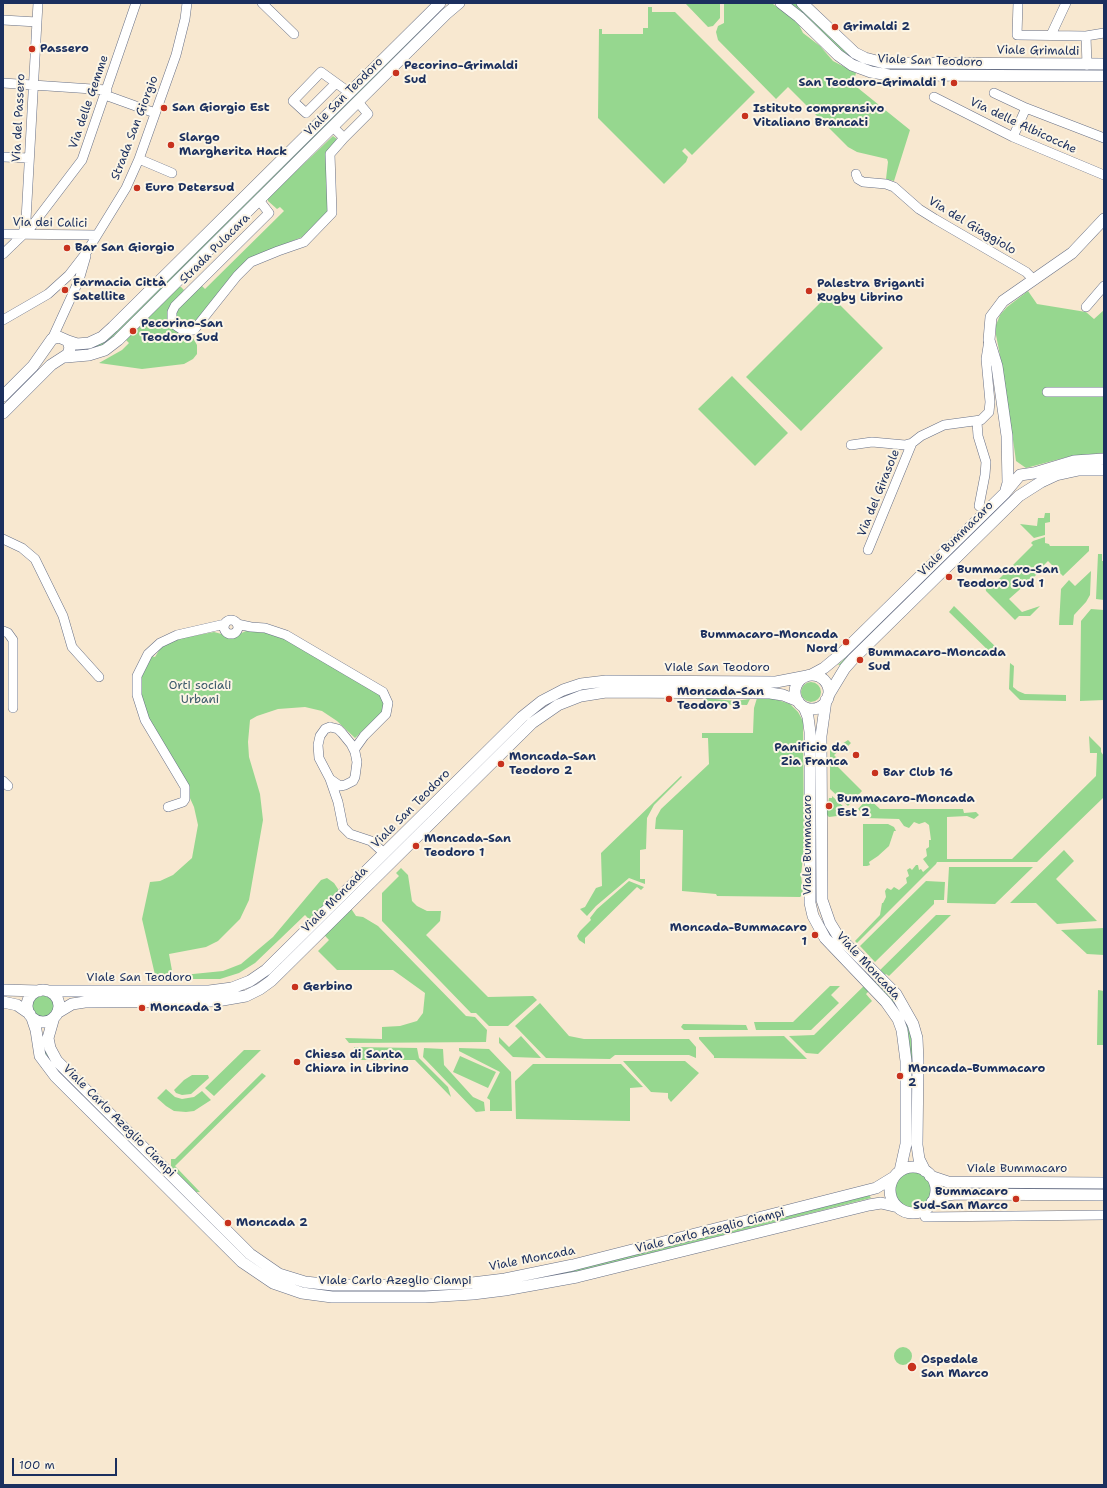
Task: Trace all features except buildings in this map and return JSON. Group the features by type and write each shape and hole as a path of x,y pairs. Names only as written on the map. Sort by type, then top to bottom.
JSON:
{"main road":[{"path":"3,396 33,366 50,343 59,337 77,344 90,343 102,337 440,3"},
{"name":"Viale San Teodoro","path":"63,358 89,356 105,350 118,340 446,14 459,3"},
{"name":"Viale San Teodoro","path":"781,3 799,17 838,55 852,65 871,72 889,75 1104,76"},
{"name":"Viale Grimaldi","path":"802,3 847,47 860,55 875,61 899,64 1104,64"},
{"path":"1008,466 1020,477 1032,478 1028,490 1018,489 1020,477 1012,465 1009,454 997,366 989,340 990,323 998,306 1072,253 1104,219"},
{"path":"3,412 44,371 63,358 70,348 67,340"},
{"path":"50,343 51,356 63,358"},
{"path":"1005,493 1008,483 1009,454"},
{"path":"1020,477 1074,461 1104,459"},
{"name":"Viale Bummacaro","path":"1104,470 1067,472 1041,482 1028,490 845,668 827,698 821,730 822,900 827,917 834,932 902,1003 913,1024 917,1038 917,1145 919,1159 928,1174 948,1182 1104,1183"},
{"name":"Viale San Teodoro","path":"771,687 809,675 834,661 1020,477"},
{"path":"834,661 834,666 837,669 845,668"},
{"path":"809,675 820,677 826,683 827,698 816,708 801,704 795,693 796,684 809,675"},
{"name":"Viale Moncada","path":"50,1048 57,1061 250,1254 268,1268 288,1278 320,1285 452,1284 498,1280 543,1272 876,1188 897,1174 906,1144 905,1044 898,1019 886,1002 824,938 813,916 810,903 810,732 808,717 801,704 771,687 606,692 581,696 558,705 532,723 388,857 317,928 271,981 260,989 246,996 217,1002 85,1002 72,1004 56,1015"},
{"path":"810,732 816,727 821,730"},
{"name":"Viale San Teodoro","path":"3,990 209,991 232,988 250,981 266,970 317,928"},
{"path":"31,1016 28,1010 31,996 43,991 58,1000 56,1015 49,1032 50,1048 43,1046 38,1050"},
{"path":"3,1002 17,1005 31,1016 44,1022 56,1015"},
{"name":"Viale Carlo Azeglio Ciampi","path":"31,1016 36,1030 38,1050 43,1061 55,1076 242,1262 273,1283 302,1293 332,1297 425,1297 505,1290 570,1278 869,1205 881,1203 898,1207"},
{"path":"932,1202 935,1191 934,1183 928,1174 912,1167 897,1174 890,1191 892,1200 898,1207 906,1212 916,1213 926,1208 932,1202 947,1195 956,1194 1104,1195"}],"street":[{"name":"Via del Passero","path":"23,234 26,220 32,84 38,3"},
{"name":"Via delle Gemme","path":"3,254 31,227 82,160 136,3"},
{"name":"Strada San Giorgio","path":"3,320 48,294 69,275 86,253 126,188 139,159 181,38 186,3"},
{"path":"262,3 294,34"},
{"path":"1018,3 1017,35 1086,36 1104,33"},
{"path":"1051,36 1066,3"},
{"path":"3,20 37,22"},
{"path":"1086,36 1087,64"},
{"path":"336,83 306,113 292,101 321,72 350,93"},
{"path":"3,83 32,84 106,92 155,113"},
{"path":"994,93 1026,108 1104,138"},
{"name":"Via delle Albicocche","path":"934,97 1013,137 1104,175"},
{"name":"Strada Pulacara","path":"259,200 269,213 175,306 172,316 175,325 184,331 188,332 194,330 237,276 252,262 304,242 332,213 330,154 368,114 358,102"},
{"path":"1013,137 1026,108"},
{"path":"333,127 344,138"},
{"path":"3,158 29,158"},
{"path":"139,159 172,173"},
{"name":"Via del Giaggiolo","path":"856,174 858,179 863,182 886,184 894,187 919,209 1026,272 1034,280"},
{"name":"Via dei Calici","path":"3,234 96,235"},
{"name":"Strada San Giorgio","path":"50,343 62,321 79,280 86,253"},
{"path":"69,275 79,280"},
{"path":"180,278 192,289"},
{"path":"1086,307 1104,286"},
{"path":"62,321 62,332 67,340"},
{"path":"979,506 986,462 978,436 977,422 985,418 990,407 986,359 989,340"},
{"path":"1047,392 1104,392"},
{"name":"Via del Girasole","path":"868,550 912,443 928,432 944,425 977,422"},
{"path":"851,445 872,442 899,444 912,443"},
{"path":"3,539 22,548 35,559 63,616 72,647 99,676"},
{"path":"168,807 183,802 185,799 185,787 145,720 137,695 137,676 148,654 160,643 177,635 207,629 251,627 265,628 286,635 383,692 388,703 386,714 364,736 354,750"},
{"path":"3,631 8,633 13,640 13,708"},
{"path":"330,778 340,786 353,781 357,762 354,750 348,741 338,729 334,728 325,729 320,736 318,750 319,758 330,778 338,802 343,827 354,836 371,841 388,857"},
{"path":"348,741 354,741 364,736"},
{"path":"338,802 345,785"},
{"path":"925,1217 951,1215 1104,1215"}],"green space":[{"path":"685,3 720,3 720,18 713,26 708,27"},
{"path":"724,3 773,4 799,25 803,33 820,46 833,61 856,73 853,84 910,130 894,181 886,179 887,159 857,152 848,147 788,87 776,99 718,40 716,32 718,26 724,23"},
{"path":"788,3 798,4 864,61 1104,68 1104,72 883,71 850,59"},
{"path":"648,7 652,7 652,12 675,12 755,92 692,155 685,148 682,151 688,157 686,162 664,184 598,118 599,29 602,29 602,34 643,34 643,28 648,28"},
{"path":"433,16 435,18 119,333 104,345 92,350 77,351 86,347"},
{"path":"333,136 337,139 327,151 328,212 302,237 268,251 191,326 183,327 178,323 176,319 176,311 201,285 205,289 284,211 280,207 277,209 268,201 268,198"},
{"path":"178,287 181,287 184,290 170,310 186,334 193,338 197,345 197,354 193,359 184,364 142,369 99,363 122,350 129,343 126,340"},
{"path":"1028,291 1037,304 1086,312 1094,319 1104,310 1104,453 1071,456 1026,468 1016,461 1004,376 996,335 996,325 1000,315 1007,307"},
{"path":"829,294 883,348 801,431 746,377"},
{"path":"732,376 788,433 755,466 698,409"},
{"path":"1006,499 1007,501 841,665 838,665"},
{"path":"1045,513 1050,513 1050,522 1045,523 1045,535 1034,538 1020,524 1037,526 1038,518 1044,518"},
{"path":"1045,537 1045,543 1049,544 1050,546 1089,546 1089,551 1063,576 1048,561 1043,566 1044,568 1009,599 1022,612 1040,606 1030,616 1019,616 1015,620 986,591 985,584 990,588 1033,545 1031,543 1033,541"},
{"path":"1098,554 1102,554 1102,561 1104,561 1104,600 1096,599"},
{"path":"1091,571 1090,595 1086,602 1074,615 1073,625 1059,625 1061,589 1069,580 1075,586"},
{"path":"954,606 1002,653 996,658 949,612"},
{"path":"1091,609 1104,610 1104,700 1080,701 1081,621"},
{"name":"Orti sociali Urbani","path":"246,631 276,634 376,691 384,700 383,711 355,738 337,721 322,711 305,707 278,709 250,720 248,742 249,757 260,794 263,820 249,900 240,919 218,941 206,947 169,954 173,976 223,971 241,964 273,937 321,880 327,878 334,883 356,916 363,917 378,926 466,1016 475,1017 487,1030 486,1042 349,1043 345,1038 382,1039 382,1027 400,1026 417,1021 423,1013 425,993 393,970 337,970 318,951 329,940 305,915 255,963 239,973 220,979 156,979 142,919 150,882 160,881 173,875 192,858 198,825 194,807 189,796 149,721 141,695 141,678 151,656 155,657 161,647 177,639 214,632 233,637"},
{"path":"1010,663 1014,666 1013,687 1018,691 1025,694 1066,695 1066,701 1020,700 1009,689"},
{"path":"807,682 815,682 821,688 821,696 815,702 807,702 801,696 801,688"},
{"path":"706,698 735,701 750,699 747,705 707,704 706,709 702,709 703,701"},
{"path":"757,698 775,699 790,704 798,712 803,721 804,849 801,875 803,894 800,897 717,896 716,894 682,891 683,830 655,829 656,818 661,809 709,764 708,738 702,738 702,733 753,733 754,708"},
{"path":"1089,736 1101,748 1101,752 1104,756 1104,797 1037,862 937,862 857,943 855,941 880,915 882,903 886,897 885,891 887,888 891,890 894,887 899,890 907,883 906,878 909,876 907,870 910,868 912,870 916,865 918,865 919,870 921,869 923,872 929,867 923,859 927,856 926,849 929,847 929,840 931,840 929,825 925,822 919,824 914,822 909,828 904,826 899,819 864,818 863,814 858,809 868,798 880,809 963,809 964,813 976,812 979,815 974,819 967,816 947,817 947,859 1012,859 1096,776 1097,753 1090,753"},
{"path":"848,740 851,743 844,750 842,748 834,755 840,761 836,765 862,791 848,806 830,789 830,746 842,744"},
{"path":"681,776 682,777 654,805 647,818 646,849 640,850 640,879 645,879 645,884 629,878 596,906 587,916 580,909 585,907 596,888 602,886 601,853"},
{"path":"832,796 845,808 837,816 829,817 826,814 829,798 832,798"},
{"path":"863,824 888,824 894,827 896,831 894,831 889,846 869,862 870,865 867,866 863,866"},
{"path":"1064,850 1074,861 1056,879 1097,921 1057,924 1036,903 1010,903"},
{"path":"949,867 1033,867 995,904 947,903"},
{"path":"401,868 408,875 412,901 417,906 427,911 441,911 440,921 426,935 488,997 533,996 537,1000 508,1026 489,1026 476,1013 471,1013 382,921 382,893 399,876 396,873"},
{"path":"629,881 644,887 641,890 637,887 585,938 585,944 579,940 577,936 591,920 590,918 597,909"},
{"path":"926,881 945,882 944,900 934,900 934,904 875,962 860,946"},
{"path":"936,915 951,915 889,976 886,974 878,982 901,1008 912,1036 913,1145 911,1145 910,1049 874,986 866,994 872,1001 818,1054 806,1053 789,1036 814,1035"},
{"path":"1104,928 1104,955 1087,954 1061,930"},
{"path":"830,986 840,986 831,995 839,1003 811,1030 756,1030 754,1022 793,1022"},
{"path":"1098,990 1104,991 1104,1045 1097,1045"},
{"path":"43,995 51,998 54,1006 51,1014 43,1017 35,1014 32,1006 35,998"},
{"path":"540,1003 569,1036 584,1039 689,1039 696,1047 696,1058 689,1055 615,1055 610,1059 546,1058 515,1026"},
{"path":"683,1024 746,1025 748,1030 684,1030 681,1027"},
{"path":"521,1036 541,1058 513,1057 499,1043 499,1037 509,1047"},
{"path":"784,1036 807,1059 714,1058 714,1056 699,1039 699,1037"},
{"path":"354,1047 417,1048 419,1058 448,1087 451,1097 415,1060 354,1060"},
{"path":"45,1048 278,1277 445,1288 869,1195 871,1198 536,1282 450,1292 321,1293 302,1290 254,1268 47,1060"},
{"path":"424,1048 443,1049 444,1065 473,1097 484,1102 485,1111 476,1112 423,1057"},
{"path":"459,1048 489,1049 511,1072 512,1111 490,1111 490,1100 487,1098 500,1072 459,1051"},
{"path":"244,1050 261,1050 214,1096 205,1088"},
{"path":"460,1056 496,1072 488,1088 453,1072"},
{"path":"623,1061 685,1061 699,1073 671,1102 668,1098 668,1093 651,1092"},
{"path":"533,1064 621,1064 643,1087 630,1088 630,1121 516,1119 515,1081"},
{"path":"262,1073 266,1076 175,1166 200,1192 196,1192 171,1167 171,1159 175,1159"},
{"path":"192,1075 208,1075 209,1078 191,1094 182,1095 176,1093 174,1090 184,1080"},
{"path":"166,1089 175,1097 182,1099 194,1097 202,1091 211,1100 194,1111 174,1111 157,1098"},
{"path":"917,1172 926,1177 930,1183 930,1197 926,1203 917,1208 909,1208 900,1203 896,1197 895,1186 900,1177 906,1173"},
{"path":"903,1347 909,1350 912,1356 909,1362 903,1365 897,1362 894,1356 897,1350"}],"place":[{"name":"Grimaldi 2","path":"835,27"},
{"name":"Passero","path":"32,49"},
{"name":"Pecorino-Grimaldi Sud","path":"396,73"},
{"name":"San Teodoro-Grimaldi 1","path":"954,83"},
{"name":"San Giorgio Est","path":"164,108"},
{"name":"Istituto comprensivo Vitaliano Brancati","path":"745,116"},
{"name":"Slargo Margherita Hack","path":"171,145"},
{"name":"Euro Detersud","path":"137,188"},
{"name":"Bar San Giorgio","path":"67,248"},
{"name":"Farmacia Città Satellite","path":"65,290"},
{"name":"Palestra Briganti Rugby Librino","path":"809,291"},
{"name":"Pecorino-San Teodoro Sud","path":"133,331"},
{"name":"Bummacaro-San Teodoro Sud 1","path":"949,577"},
{"name":"Bummacaro-Moncada Nord","path":"846,642"},
{"name":"Bummacaro-Moncada Sud","path":"860,660"},
{"name":"Moncada-San Teodoro 3","path":"669,699"},
{"name":"Panificio da Zia Franca","path":"856,755"},
{"name":"Moncada-San Teodoro 2","path":"501,764"},
{"name":"Bar Club 16","path":"875,773"},
{"name":"Bummacaro-Moncada Est 2","path":"829,806"},
{"name":"Moncada-San Teodoro 1","path":"416,846"},
{"name":"Moncada-Bummacaro 1","path":"815,935"},
{"name":"Gerbino","path":"295,987"},
{"name":"Moncada 3","path":"142,1008"},
{"name":"Chiesa di Santa Chiara in Librino","path":"297,1062"},
{"name":"Moncada-Bummacaro 2","path":"900,1076"},
{"name":"Bummacaro Sud-San Marco","path":"1016,1199"},
{"name":"Moncada 2","path":"228,1223"},
{"name":"Ospedale San Marco","path":"912,1367"}]}
